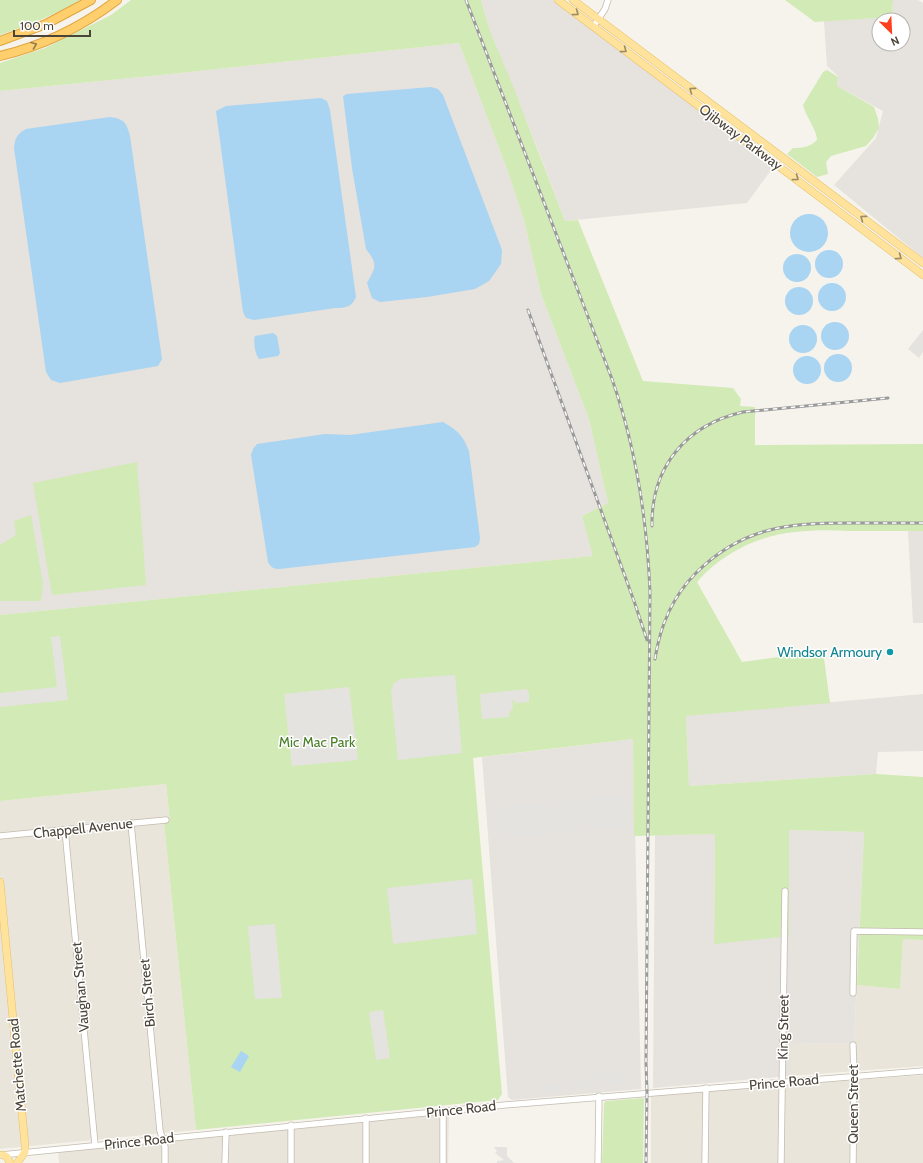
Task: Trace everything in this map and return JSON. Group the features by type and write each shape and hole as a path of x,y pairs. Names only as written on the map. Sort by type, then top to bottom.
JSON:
{"highway":[{"path":"0,41 46,24 91,0"},
{"path":"0,56 21,50 67,31 118,0"}],"main road":[{"name":"Ojibway Parkway","path":"558,0 923,274"},
{"name":"Ojibway Parkway","path":"573,0 923,263"},
{"name":"Matchette Road","path":"0,882 25,1152"},
{"path":"17,1163 25,1152"},
{"path":"1,1155 7,1157 10,1163"}],"street":[{"path":"593,27 599,19 608,0"},
{"name":"Chappell Avenue","path":"0,836 166,820"},
{"name":"Birch Street","path":"131,823 160,1131 165,1147 165,1163"},
{"name":"Vaughan Street","path":"65,830 95,1145"},
{"name":"King Street","path":"781,1163 785,891"},
{"path":"854,993 854,931 923,932"},
{"name":"Queen Street","path":"853,1045 853,1163"},
{"name":"Prince Road","path":"1,1155 598,1096 923,1071"},
{"path":"705,1163 706,1088"},
{"path":"598,1096 598,1163"},
{"path":"443,1111 443,1163"},
{"path":"366,1118 366,1163"},
{"path":"291,1126 292,1163"},
{"path":"225,1163 226,1132"}],"shaded area":[{"path":"481,0 553,0 774,166 747,203 565,221 490,31"},
{"path":"893,0 918,0 923,3 923,258 834,185 876,138 883,111 837,86 838,76 827,66 824,21 871,18 871,52 911,52 911,12 892,12"},
{"path":"459,43 507,169 524,220 541,294 589,419 608,503 582,516 594,556 0,615 0,91"},
{"path":"923,330 923,352 919,358 908,349"},
{"path":"908,531 923,531 923,623 913,623"},
{"path":"60,636 68,700 0,707 0,693 57,687 51,637"},
{"path":"455,675 462,753 398,760 391,692 394,683 400,679"},
{"path":"349,687 358,760 292,766 284,694"},
{"path":"527,689 529,693 529,702 515,703 514,700 512,700 513,708 509,713 509,717 482,719 480,694"},
{"path":"923,694 923,751 878,752 876,774 689,786 686,715"},
{"path":"633,739 641,1089 512,1100 508,1097 482,757"},
{"path":"166,784 170,822 164,823 196,1130 0,1149 0,801"},
{"path":"625,794 628,826 494,840 491,807"},
{"path":"789,830 864,832 854,1043 790,1044 790,1076 653,1088 655,835 715,834 714,943 789,936"},
{"path":"472,879 477,934 393,944 387,888"},
{"path":"275,924 282,998 255,999 248,926"},
{"path":"903,939 923,940 923,1066 790,1076 790,1044 854,1043 857,985 900,989"},
{"path":"383,1010 390,1058 376,1060 369,1012"},
{"path":"625,1072 626,1084 537,1093 536,1084 592,1079 592,1073"},
{"path":"923,1075 923,1163 651,1163 651,1095"},
{"path":"449,1114 448,1163 59,1163 58,1152"},
{"path":"507,1147 507,1156 514,1163 497,1163 497,1161 504,1160 495,1153 497,1151 494,1148"}],"green space":[{"path":"0,0 80,0 51,15 0,35"},
{"name":"Mic Mac Park","path":"131,0 481,0 490,31 565,221 578,220 643,381 733,388 741,399 740,406 755,407 755,445 923,444 923,531 822,530 781,534 754,542 729,555 717,563 697,582 742,662 823,651 830,703 686,716 689,786 876,774 923,777 923,940 903,939 900,989 857,985 864,832 789,830 789,936 714,944 715,834 634,836 633,739 473,758 502,1094 498,1100 196,1130 164,823 170,822 166,784 0,801 0,615 593,556 582,516 608,503 589,419 541,294 524,220 507,169 459,43 0,91 0,63 45,48 111,15"},
{"path":"785,0 893,0 892,12 871,12 871,18 815,22"},
{"path":"827,70 838,77 837,86 874,107 879,128 866,146 831,156 826,162 828,174 817,177 787,154 793,148 806,147 817,140 817,136 803,105 823,72"},
{"path":"137,462 146,585 52,595 33,483"},
{"path":"31,515 43,584 41,601 0,601 0,545 16,535 14,521"},
{"path":"644,1098 643,1163 602,1163 604,1103 606,1101"}],"water":[{"path":"431,87 438,89 443,95 502,250 501,264 489,281 475,289 427,297 380,302 372,298 367,283 374,269 374,262 366,249 352,168 343,96 347,94"},
{"path":"321,98 327,101 330,110 356,297 350,305 345,307 254,320 246,318 243,312 216,111 226,106"},
{"path":"110,117 124,122 130,136 162,359 158,366 60,383 51,380 46,372 14,145 20,133 26,129"},
{"path":"805,214 813,214 823,219 827,226 827,240 823,247 813,252 805,252 795,247 793,244 790,237 790,229 795,219 798,217"},
{"path":"829,250 839,254 843,264 839,274 829,278 819,274 815,264 819,254"},
{"path":"797,254 807,258 811,268 807,278 797,282 787,278 783,268 787,258"},
{"path":"832,283 842,287 846,297 842,307 832,311 822,307 818,297 822,287"},
{"path":"799,287 809,291 813,301 809,311 799,315 789,311 785,301 789,291"},
{"path":"835,322 845,326 849,336 845,346 835,350 825,346 821,336 825,326"},
{"path":"803,325 813,329 817,339 813,349 803,353 793,349 789,339 793,329"},
{"path":"273,333 277,336 280,353 278,356 259,359 256,354 254,341 255,336"},
{"path":"838,354 848,358 852,368 848,378 838,382 828,378 824,368 828,358"},
{"path":"807,356 817,360 821,370 817,380 807,384 797,380 793,370 797,360"},
{"path":"443,422 459,434 469,451 480,538 479,544 475,547 279,569 270,565 268,562 251,455 257,444 325,434 350,435"},
{"path":"241,1051 249,1056 240,1072 231,1067"}],"railway":[{"path":"466,0 612,379 628,431 639,484 646,537 650,592 646,1163"},
{"path":"528,310 647,640"},
{"path":"652,526 653,505 658,485 665,467 689,438 705,427 723,418 743,412 888,398"},
{"path":"655,659 660,635 668,613 680,592 696,573 713,558 731,546 749,537 767,531 806,524 923,523"}],"place":[{"name":"Windsor Armoury","path":"890,652"}]}
